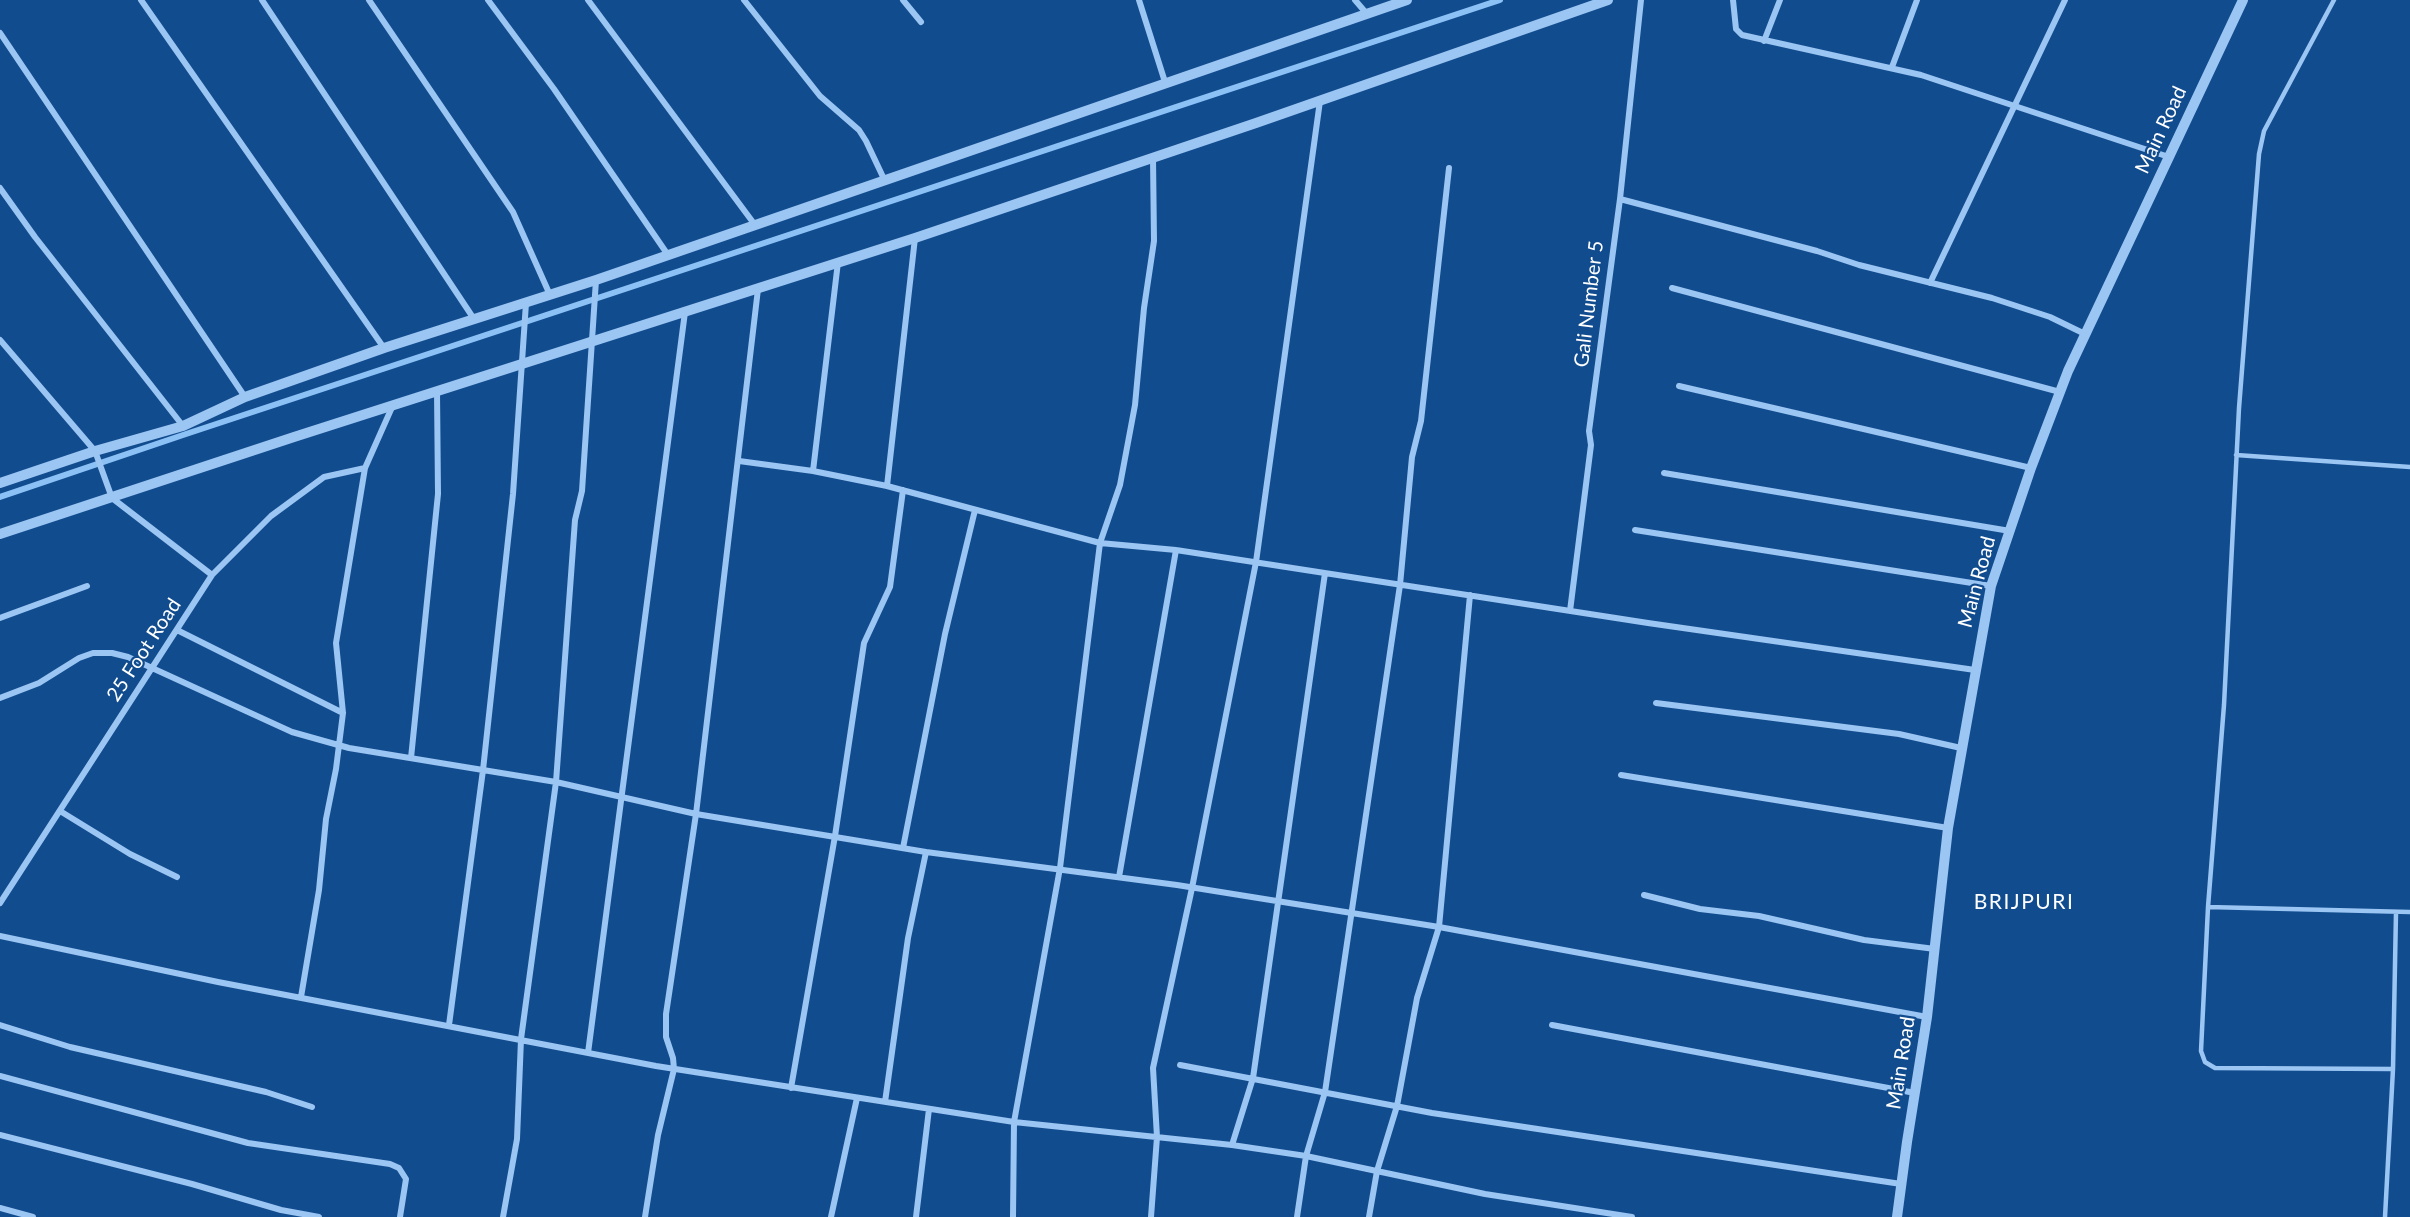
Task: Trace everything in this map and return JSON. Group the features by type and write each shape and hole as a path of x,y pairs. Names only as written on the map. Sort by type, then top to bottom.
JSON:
{"street":[{"path":"141,0 384,348"},
{"path":"262,0 474,320"},
{"path":"369,0 513,212 550,296"},
{"path":"489,0 554,89 668,255"},
{"path":"588,0 755,225"},
{"path":"744,0 820,96 859,130 884,179"},
{"path":"903,0 921,22"},
{"path":"1139,0 1165,82"},
{"path":"1355,0 1367,14"},
{"path":"0,534 838,261 915,238 1320,101 1608,0"},
{"name":"Gali Number 5","path":"1570,611 1591,446 1589,430 1620,199 1641,0"},
{"path":"1733,0 1736,30 1742,35 1922,75 2169,157"},
{"path":"1764,41 1780,0"},
{"path":"1892,67 1917,0"},
{"path":"1930,283 2065,0"},
{"name":"Main Road","path":"1897,1217 1927,1017 1948,828 1991,586 2031,468 2060,392 2085,334 2243,0"},
{"path":"0,483 95,451 183,426 245,397 384,348 550,296 1403,1"},
{"path":"0,33 245,397"},
{"path":"1151,1217 1157,1137 1153,1068 1192,888 1256,562 1320,101"},
{"path":"1013,1217 1014,1122 1060,868 1100,543 1120,485 1135,405 1144,308 1154,241 1153,158"},
{"path":"1297,1217 1306,1156 1325,1092 1400,585 1412,457 1421,421 1449,168"},
{"path":"0,188 34,237 183,426"},
{"path":"1620,199 2002,301 2050,317 2085,334"},
{"path":"887,486 915,238"},
{"path":"813,471 838,261"},
{"path":"503,1217 517,1139 521,1039 556,782 575,520 582,491 596,280"},
{"path":"645,1217 658,1135 674,1069 666,1037 666,1014 696,814 758,288"},
{"path":"1672,288 2060,392"},
{"path":"449,1025 483,770 513,494 526,303"},
{"path":"588,1053 685,312"},
{"path":"0,340 95,451 112,498 212,575"},
{"path":"1679,386 2031,468"},
{"path":"411,758 438,494 437,391"},
{"path":"301,997 319,890 326,819 343,713 336,643 365,468 393,405"},
{"path":"739,461 813,471 887,486 1100,543 1176,550 1470,596 1975,670"},
{"name":"25 Foot Road","path":"0,903 60,811 81,774 153,668 212,575 271,516 324,477 365,468"},
{"path":"1664,473 2010,531"},
{"path":"791,1088 835,837 864,642 890,587 903,490"},
{"path":"903,848 945,634 975,510"},
{"path":"1635,530 1991,586"},
{"path":"1119,877 1176,550"},
{"path":"1232,1145 1253,1078 1325,573"},
{"path":"0,618 87,586"},
{"path":"1369,1217 1377,1171 1397,1106 1417,998 1439,927 1470,596"},
{"path":"177,630 343,713"},
{"path":"0,698 39,683 79,658 93,653 112,653 128,657 292,732 339,745 556,782 696,814 926,852 1060,868 1439,927 1927,1017"},
{"path":"1656,703 1899,734 1961,748"},
{"path":"1621,775 1948,828"},
{"path":"60,811 130,854 177,877"},
{"path":"885,1102 908,938 926,852"},
{"path":"1644,895 1700,909 1759,916 1864,939 1935,949"},
{"path":"0,936 218,982 674,1069 1014,1122 1232,1145 1306,1156 1485,1194 1632,1217"},
{"path":"0,1025 70,1047 266,1092 312,1107"},
{"path":"1552,1025 1915,1093"},
{"path":"1180,1065 1397,1106 1901,1184"},
{"path":"0,1076 248,1143 390,1164 399,1168 406,1179 400,1217"},
{"path":"831,1217 856,1098"},
{"path":"916,1217 929,1109"},
{"path":"0,1135 192,1184 281,1210 319,1217"},
{"path":"0,1208 33,1217"},
{"path":"1577,1217 1578,1209"}],"lane":[{"path":"2334,0 2271,117 2261,142 2236,455 2224,705 2208,907 2201,1051 2205,1062 2215,1068 2392,1069"},
{"path":"2236,455 2410,467"},
{"path":"2208,907 2410,912"},
{"path":"2385,1217 2396,912"}],"waterway":[{"path":"0,497 1500,0"}],"district":[{"name":"BRIJPURI","path":"2024,902"}]}
